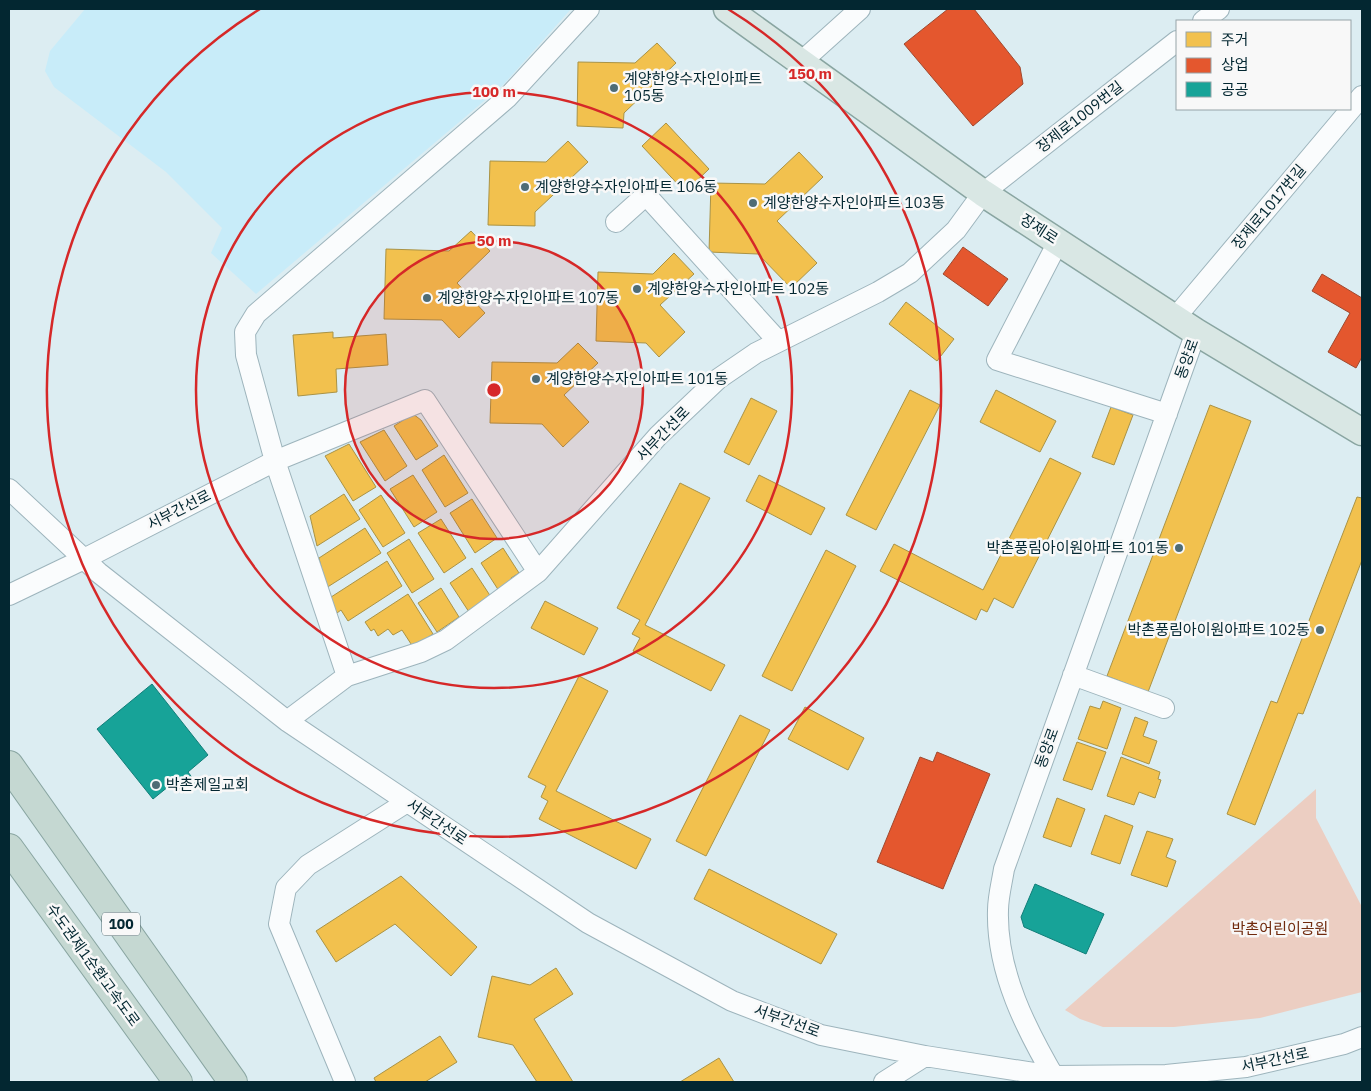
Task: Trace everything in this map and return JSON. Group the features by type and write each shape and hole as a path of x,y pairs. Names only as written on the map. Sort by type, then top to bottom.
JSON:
{"highway":[{"name":"100","path":"9,765 233,1082"},
{"name":"수도권제1순환고속도로","path":"9,848 178,1082"}],"main road":[{"name":"장제로","path":"727,9 983,193 1186,325 1362,432"}],"street":[{"path":"347,676 275,461 246,355 245,332 256,314 507,98 589,9"},
{"path":"800,63 860,9"},
{"path":"1204,20 1219,9"},
{"name":"장제로1009번길","path":"983,193 1176,42"},
{"name":"장제로1017번길","path":"1186,325 1362,96"},
{"name":"서부간선로","path":"287,721 347,676 421,652 446,640 538,572 658,436 718,379 756,352 878,292 910,273 956,230 983,193"},
{"path":"616,222 646,195 778,341"},
{"path":"1058,242 997,360 1167,414"},
{"name":"동양로","path":"1055,1079 1022,1019 1002,954 998,911 1004,868 1167,414 1186,325"},
{"name":"서부간선로","path":"84,559 275,461 425,400 538,572"},
{"name":"서부간선로","path":"9,489 84,559 287,721 588,923 732,1002 821,1034 925,1056 1055,1079 1166,1075 1246,1067 1344,1044 1362,1037"},
{"path":"9,595 84,559"},
{"path":"1073,675 1164,708"},
{"path":"345,1082 278,924 286,888 308,865 407,802"},
{"path":"884,1082 925,1056"}],"shaded area":[{"path":"85,9 571,9 503,85 256,294 211,253 222,228 166,172 54,87 45,71 50,51"}],"green space":[{"name":"박촌어린이공원","path":"1316,789 1316,818 1362,907 1362,992 1260,1018 1174,1027 1103,1027 1080,1019 1065,1010"}],"building: 주거":[{"name":"계양한양수자인아파트 105동","path":"657,43 676,63 624,113 623,128 577,126 578,62 635,63"},
{"path":"666,123 709,169 685,192 642,146"},
{"name":"계양한양수자인아파트 106동","path":"568,141 588,162 535,212 535,226 488,225 490,161 546,162"},
{"name":"계양한양수자인아파트 103동","path":"799,152 823,177 777,221 817,263 791,288 758,254 709,252 711,183 765,184"},
{"name":"계양한양수자인아파트 107동","path":"471,231 490,251 457,283 485,313 459,338 442,320 384,319 386,249 449,251"},
{"name":"계양한양수자인아파트 102동","path":"674,253 694,274 660,305 685,332 659,357 646,343 596,341 598,272 653,274"},
{"path":"906,302 954,339 937,361 889,324"},
{"path":"333,332 333,338 386,334 388,365 336,369 337,392 298,396 293,335"},
{"name":"계양한양수자인아파트 101동","path":"578,343 598,363 564,395 589,422 563,447 542,424 490,423 492,362 557,363"},
{"path":"910,390 940,405 876,530 846,515"},
{"path":"996,390 1056,421 1040,452 980,422"},
{"path":"751,398 777,411 749,465 724,452"},
{"name":"박촌풍림아이원아파트 101동","path":"1210,405 1251,421 1148,692 1107,676"},
{"path":"1111,407 1133,415 1114,465 1092,457"},
{"path":"413,414 421,420 438,446 416,460 394,426"},
{"path":"384,430 407,466 385,481 360,442"},
{"path":"349,444 376,487 353,501 325,456"},
{"path":"444,455 468,493 445,507 422,470"},
{"path":"1050,458 1081,473 1013,608 994,598 987,612 981,609 976,620 880,571 894,544 983,590"},
{"path":"413,475 437,512 414,527 390,489"},
{"path":"759,475 825,508 811,535 746,501"},
{"path":"680,483 710,498 645,625 725,665 711,691 633,651 640,638 632,634 640,620 617,608"},
{"path":"344,494 360,519 317,546 310,516"},
{"path":"381,495 405,533 383,547 359,510"},
{"name":"박촌풍림아이원아파트 102동","path":"1357,497 1362,498 1362,560 1303,714 1298,713 1255,825 1227,814 1271,701 1277,703"},
{"path":"472,499 497,538 475,553 450,513"},
{"path":"441,519 466,558 444,573 418,533"},
{"path":"365,528 381,553 326,588 319,558"},
{"path":"409,539 434,579 412,593 387,553"},
{"path":"503,548 519,573 511,578 513,582 499,591 481,563"},
{"path":"826,550 856,566 792,691 762,676"},
{"path":"387,561 402,586 348,621 341,610 337,613 328,599"},
{"path":"472,568 491,597 469,612 450,583"},
{"path":"441,588 459,617 437,632 418,603"},
{"path":"408,594 433,634 413,647 402,630 393,635 388,629 378,636 374,629 371,631 365,622"},
{"path":"545,601 598,628 584,655 531,628"},
{"path":"579,676 608,691 556,791 651,839 636,869 539,819 548,801 541,797 546,786 528,777"},
{"path":"1103,701 1121,708 1107,749 1078,739 1090,706 1100,709"},
{"path":"805,707 864,738 848,770 788,739"},
{"path":"740,715 770,730 706,856 676,841"},
{"path":"1135,717 1148,722 1143,736 1157,741 1149,764 1122,754"},
{"path":"1077,742 1106,752 1092,790 1063,780"},
{"path":"1121,757 1160,772 1158,779 1161,780 1155,798 1139,792 1134,805 1107,796"},
{"path":"1057,798 1085,809 1071,847 1043,837"},
{"path":"1105,815 1133,826 1120,864 1091,854"},
{"path":"1147,831 1173,839 1166,857 1176,861 1167,887 1131,875"},
{"path":"709,869 837,934 821,964 694,899"},
{"path":"401,876 477,947 451,976 395,924 336,962 316,931"},
{"path":"556,968 573,994 534,1019 573,1082 537,1082 513,1045 478,1037 492,976 530,985"},
{"path":"440,1036 457,1062 425,1082 376,1082 374,1078"},
{"path":"719,1058 734,1082 680,1082"}],"building: 상업":[{"path":"948,9 974,9 1020,67 1023,84 973,126 904,44"},
{"path":"963,247 1008,279 988,306 943,274"},
{"path":"1322,274 1362,298 1362,357 1356,368 1328,352 1350,313 1312,291"},
{"path":"937,752 990,774 943,889 877,862 920,757 933,762"}],"building: 공공":[{"path":"152,684 208,755 188,772 196,783 183,793 174,782 153,799 97,729"},
{"path":"1035,884 1104,914 1086,954 1024,927 1021,917"}],"place":[{"name":"계양한양수자인아파트 105동","path":"614,88"},
{"name":"계양한양수자인아파트 106동","path":"525,187"},
{"name":"계양한양수자인아파트 103동","path":"753,203"},
{"name":"계양한양수자인아파트 102동","path":"637,289"},
{"name":"계양한양수자인아파트 107동","path":"427,298"},
{"name":"계양한양수자인아파트 101동","path":"536,379"},
{"name":"박촌풍림아이원아파트 101동","path":"1179,548"},
{"name":"박촌풍림아이원아파트 102동","path":"1320,630"},
{"name":"박촌제일교회","path":"156,785"}]}
